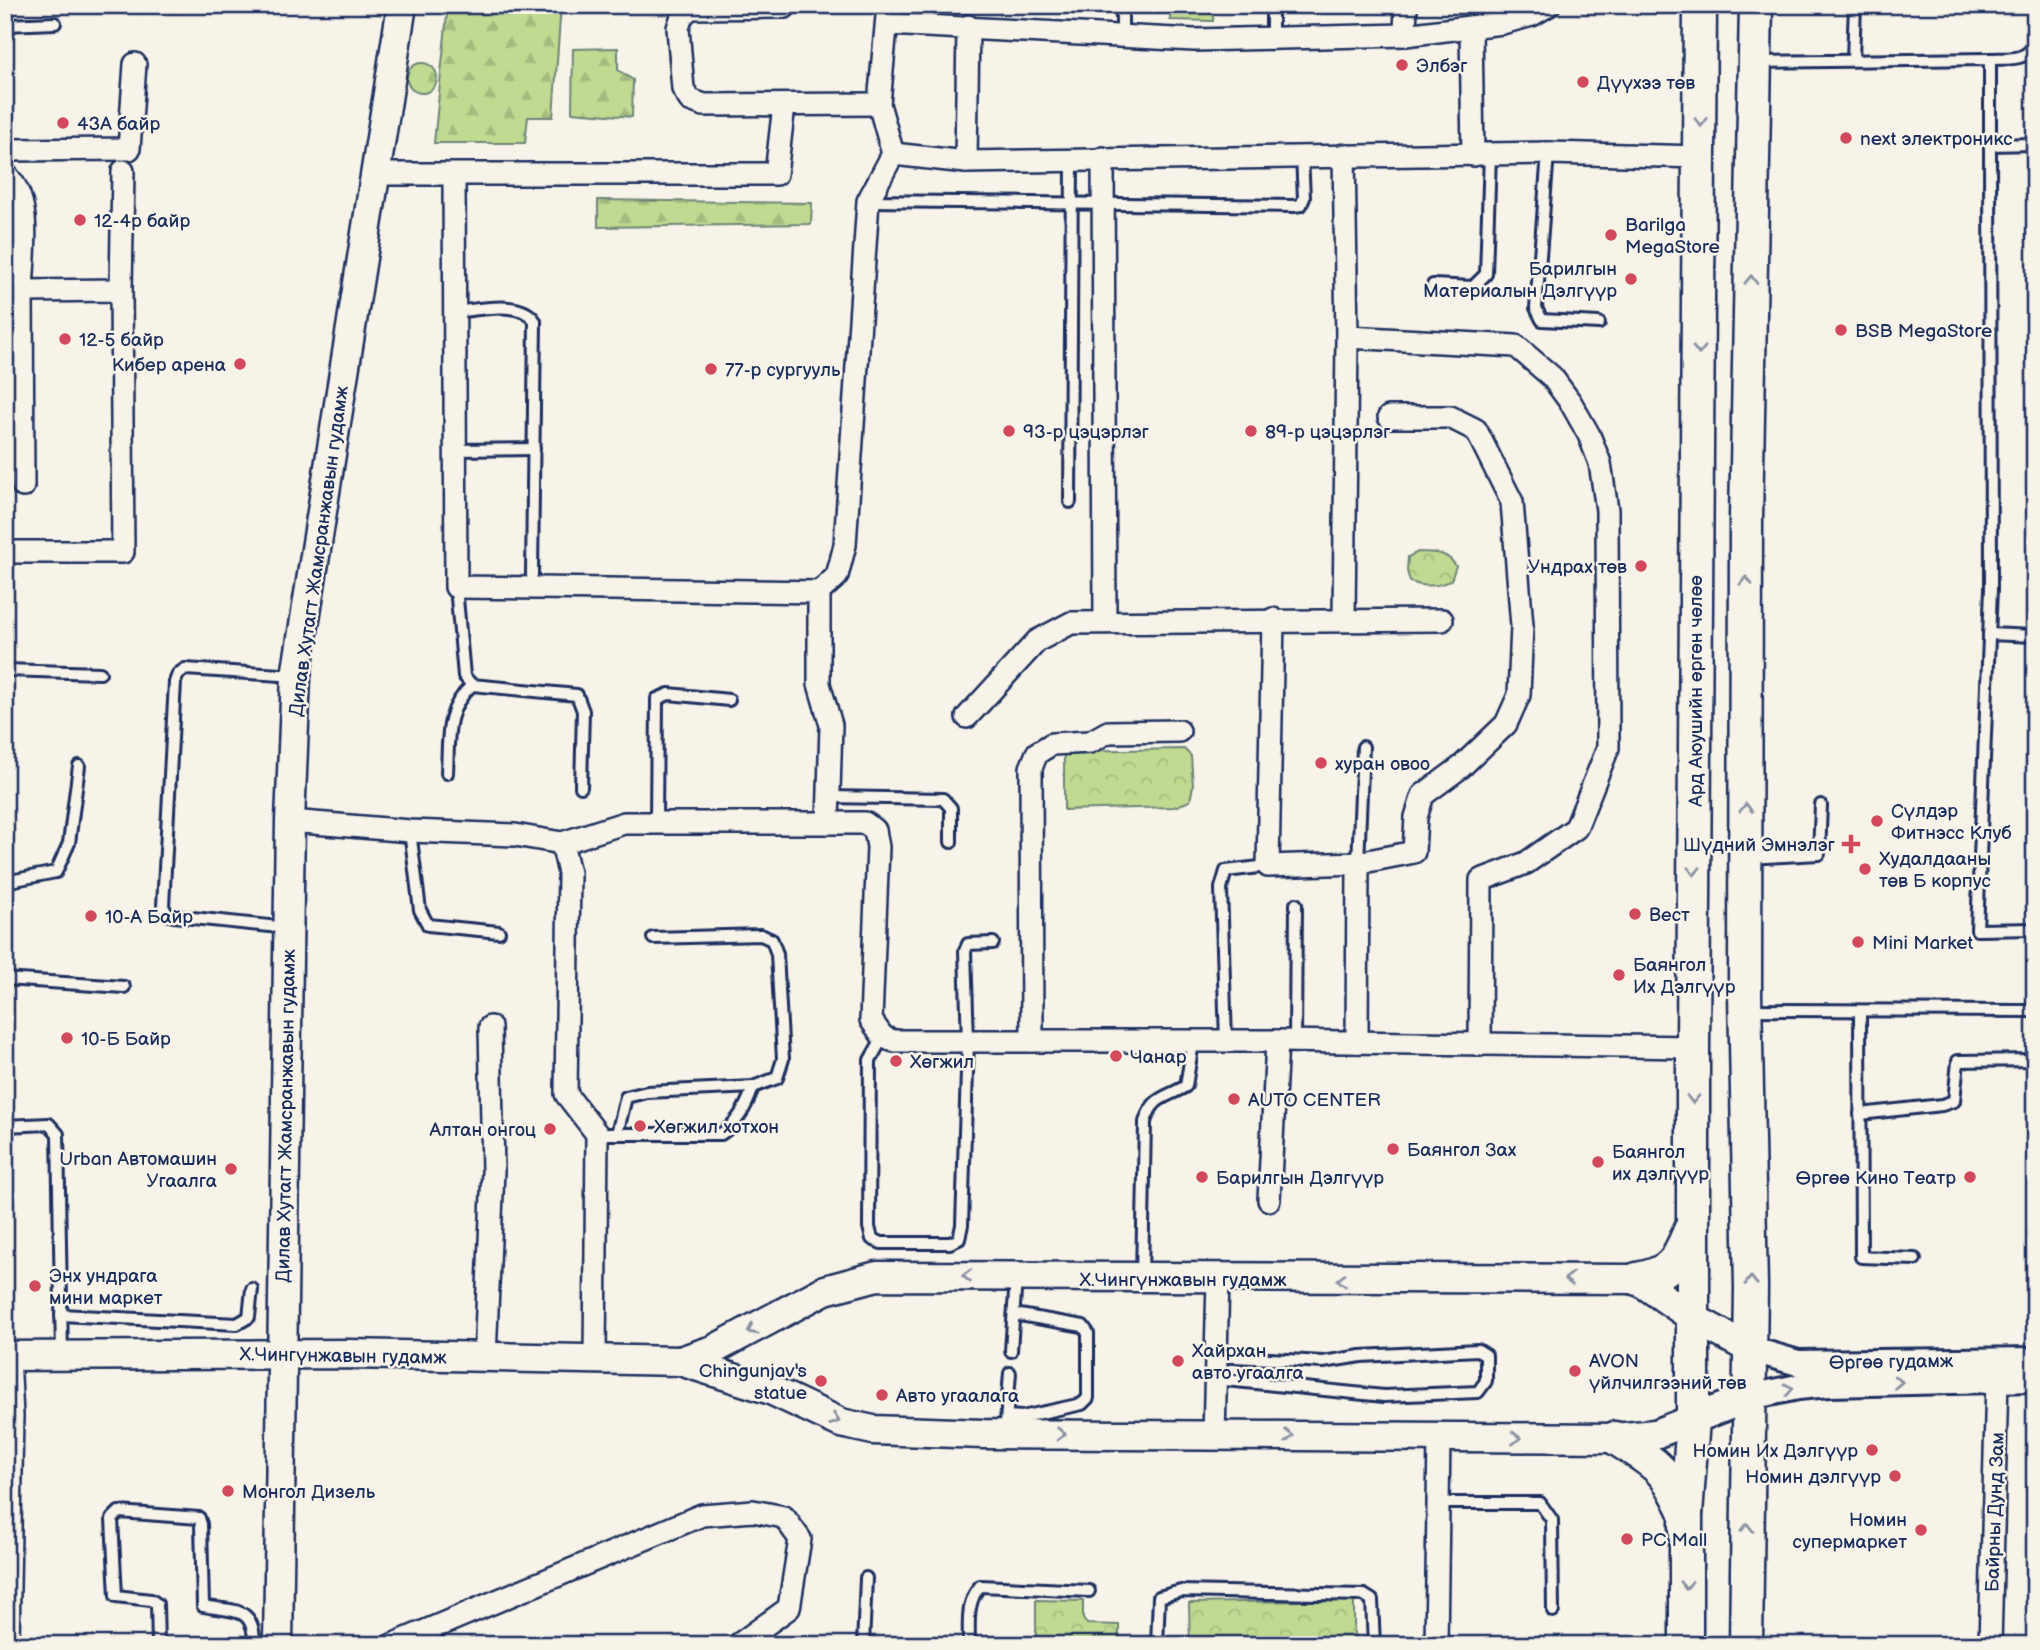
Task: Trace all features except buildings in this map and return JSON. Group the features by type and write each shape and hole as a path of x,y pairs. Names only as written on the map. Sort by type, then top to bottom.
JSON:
{"main road":[{"name":"Дилав Хутагт Жамсранжавын гудамж","path":"278,1645 288,928 296,676 402,5"},
{"name":"Ард Аюушийн өргөн чөлөө","path":"1686,1645 1686,1514 1693,1420 1700,5"},
{"path":"1746,1645 1750,1349 1745,1010 1746,519 1756,5"},
{"path":"1697,501 1713,491 1724,491 1739,503 1746,519"},
{"path":"1637,1279 1659,1275 1677,1260 1693,1222"},
{"name":"Х.Чингүнжавын гудамж","path":"680,1361 713,1350 825,1290 877,1276 1637,1279"},
{"path":"1637,1279 1693,1318 1750,1349"},
{"name":"Х.Чингүнжавын гудамж","path":"7,1356 282,1354 680,1361 771,1390 841,1423 873,1430 1006,1425 1214,1436 1615,1438 1655,1434 1750,1397"},
{"path":"1615,1438 1657,1465 1671,1480 1686,1514"}],"street":[{"path":"1405,35 1406,5"},
{"path":"454,176 456,587 819,592 837,576 845,545 868,201 893,154 879,104 887,15 968,26 1194,40 1272,36 1405,35 1471,29 1532,15 1549,5"},
{"path":"785,7 690,8 682,16 678,28 683,89 690,100 704,105 879,104"},
{"path":"966,162 968,26"},
{"path":"1471,29 1482,155"},
{"path":"5,150 129,149 135,64"},
{"path":"374,174 776,174 784,105"},
{"path":"893,154 966,162 1548,153 1701,158"},
{"path":"1344,155 1347,337 1344,619"},
{"path":"1103,158 1105,621"},
{"path":"5,552 123,552 122,172"},
{"path":"5,174 19,189 23,206 22,291 14,447 23,486"},
{"path":"22,291 121,290"},
{"path":"1347,337 1516,346 1552,377 1571,403 1589,435 1600,463 1607,510 1608,748 1585,812 1576,828 1526,863 1481,880 1480,1045"},
{"path":"1273,619 1268,866 1358,863 1414,852 1416,817 1423,795 1490,741 1506,723 1519,695 1522,626 1512,502 1492,456 1476,430 1450,417 1389,416"},
{"path":"819,592 818,684 831,725 828,823"},
{"path":"967,717 1037,641 1071,623 1273,619 1442,620"},
{"path":"1032,1041 1031,768 1037,753 1052,744 1090,742 1108,732 1179,731"},
{"path":"290,821 410,831 515,835 562,843 624,822 865,823 875,830 878,847 871,1020 883,1037 894,1041 1286,1041 1693,1047"},
{"path":"562,843 569,873 566,1094 607,1134 595,1359"},
{"path":"1357,1042 1358,863"},
{"path":"485,1357 492,1171 490,1027"},
{"path":"1269,1200 1286,1041"},
{"path":"1214,1436 1218,1279"},
{"name":"Өргөө гудамж","path":"1750,1349 1798,1363 2035,1360"},
{"path":"7,1356 12,1416 8,1645"},
{"name":"Байрны Дунд Зам","path":"1990,1645 1997,1379"},
{"name":"Өргөө гудамж","path":"1750,1397 1829,1384 2035,1379"},
{"path":"1436,1645 1439,1437"},
{"path":"393,1645 702,1515 753,1511 784,1517 800,1539 789,1608 738,1645"}],"lane":[{"path":"172,5 178,5"},
{"path":"1122,5 1122,35"},
{"path":"1272,5 1272,36"},
{"path":"1853,59 1855,5"},
{"path":"5,25 55,23"},
{"path":"1756,62 2023,58 2032,53 2035,43"},
{"path":"1990,59 1989,634 1977,930 2035,929"},
{"path":"1990,145 2035,144"},
{"path":"1548,153 1536,308 1542,320 1599,323"},
{"path":"1433,285 1473,287 1486,274 1482,155"},
{"path":"868,201 1072,205 1301,205 1304,198 1301,156"},
{"path":"1070,502 1072,159"},
{"path":"455,312 516,308 530,312 536,321 532,575"},
{"path":"455,450 534,449"},
{"path":"456,587 464,676 472,685 577,695 583,711 581,787"},
{"path":"1989,634 2035,636"},
{"path":"288,928 174,916 167,914 163,906 175,682 178,674 185,669 296,676"},
{"path":"5,670 100,673"},
{"path":"447,773 451,712 458,698 472,685"},
{"path":"656,823 657,699 668,694 729,700"},
{"path":"1358,863 1363,747"},
{"path":"5,881 56,872 69,843 79,766"},
{"path":"829,797 943,799 951,808 951,842"},
{"path":"1745,858 1819,854 1821,805"},
{"path":"410,831 421,910 428,925 499,932"},
{"path":"1226,1041 1221,888 1226,871 1268,866"},
{"path":"1286,1041 1296,904"},
{"path":"653,938 761,935 772,940 777,954 783,1059 777,1078 753,1087 647,1093 626,1097 607,1134 721,1134 732,1127 743,1111 753,1087"},
{"path":"883,1037 870,1060 869,1227 872,1239 881,1243 950,1243 959,1239 968,1041 965,951 968,944 993,943"},
{"path":"5,979 124,987"},
{"path":"1745,1010 2035,1011"},
{"path":"1860,1012 1861,1257 1915,1259"},
{"path":"1142,1278 1145,1122 1150,1107 1157,1099 1186,1086 1193,1043"},
{"path":"1860,1114 1942,1105 1955,1101 1958,1061 2035,1060"},
{"path":"5,1126 49,1124 58,1134 62,1355"},
{"path":"1011,1351 1016,1277"},
{"path":"61,1315 237,1324 249,1317 252,1289"},
{"path":"1006,1425 1022,1417 1082,1404 1088,1398 1088,1333 1083,1326 1014,1314"},
{"path":"1216,1356 1323,1362 1362,1356 1478,1350 1486,1355 1486,1381 1478,1392 1384,1396 1216,1379"},
{"path":"1006,1425 1010,1373"},
{"path":"1439,1503 1540,1503 1552,1520 1553,1611"},
{"path":"158,1645 157,1604 151,1600 116,1596 112,1519 118,1512 199,1518 203,1606 244,1612 252,1621 254,1645"},
{"path":"863,1645 866,1578"},
{"path":"969,1645 969,1607 972,1595 980,1586 1089,1591"},
{"path":"1157,1645 1159,1597 1181,1591 1364,1595 1372,1600 1374,1644"}],"green space":[{"path":"448,5 561,5 553,117 528,117 525,143 434,143"},
{"path":"1171,5 1214,5 1213,21 1170,20"},
{"path":"618,48 618,70 633,80 632,117 572,112 573,49"},
{"path":"422,63 428,64 436,72 436,84 428,92 422,93 416,92 408,84 407,78 408,72 416,64"},
{"path":"598,200 812,203 811,224 598,227"},
{"path":"1418,552 1440,554 1448,558 1456,566 1451,580 1431,586 1410,582 1407,571 1408,557"},
{"path":"1184,749 1191,756 1193,786 1190,801 1174,807 1064,810 1064,751"},
{"path":"1036,1600 1083,1601 1083,1619 1087,1624 1119,1625 1119,1645 1036,1645"},
{"path":"1354,1600 1354,1645 1190,1645 1189,1603"}],"place":[{"name":"Элбэг","path":"1402,65"},
{"name":"Дүүхээ төв","path":"1583,82"},
{"name":"43А байр","path":"63,123"},
{"name":"next электроникс","path":"1846,138"},
{"name":"12-4р байр","path":"80,220"},
{"name":"Barilga MegaStore","path":"1611,235"},
{"name":"Барилгын Материалын Дэлгүүр","path":"1631,279"},
{"name":"BSB MegaStore","path":"1841,330"},
{"name":"12-5 байр","path":"65,339"},
{"name":"Кибер арена","path":"240,364"},
{"name":"77-р сургууль","path":"711,369"},
{"name":"93-р цэцэрлэг","path":"1009,431"},
{"name":"89-р цэцэрлэг","path":"1251,431"},
{"name":"Ундрах төв","path":"1641,566"},
{"name":"хуран овоо","path":"1321,763"},
{"name":"Сүлдэр Фитнэсс Kлуб","path":"1877,821"},
{"name":"Шүдний Эмнэлэг","path":"1851,844"},
{"name":"Худалдааны төв Б корпус","path":"1865,869"},
{"name":"Вест","path":"1635,914"},
{"name":"10-A Байр","path":"91,916"},
{"name":"Mini Market","path":"1858,942"},
{"name":"Баянгол Их Дэлгүүр","path":"1619,975"},
{"name":"10-Б Байр","path":"67,1038"},
{"name":"Чанар","path":"1116,1056"},
{"name":"Хөгжил","path":"896,1061"},
{"name":"AUTO CENTER","path":"1234,1099"},
{"name":"Хөгжил хотхон","path":"640,1126"},
{"name":"Алтан онгоц","path":"550,1129"},
{"name":"Баянгол Зах","path":"1393,1149"},
{"name":"Баянгол их дэлгүүр","path":"1598,1162"},
{"name":"Urban Автомашин Угаалга","path":"231,1169"},
{"name":"Барилгын Дэлгүүр","path":"1202,1177"},
{"name":"Өргөө Кино Театр","path":"1970,1177"},
{"name":"Энх ундрага мини маркет","path":"35,1286"},
{"name":"Хайрхан авто угаалга","path":"1178,1361"},
{"name":"AVON үйлчилгээний төв","path":"1575,1371"},
{"name":"Chingunjav's statue","path":"821,1381"},
{"name":"Авто угаалага","path":"882,1395"},
{"name":"Номин Их Дэлгүүр","path":"1872,1450"},
{"name":"Номин дэлгүүр","path":"1895,1476"},
{"name":"Монгол Дизель","path":"228,1491"},
{"name":"Номин супермаркет","path":"1921,1530"},
{"name":"PC Mall","path":"1627,1539"}]}
